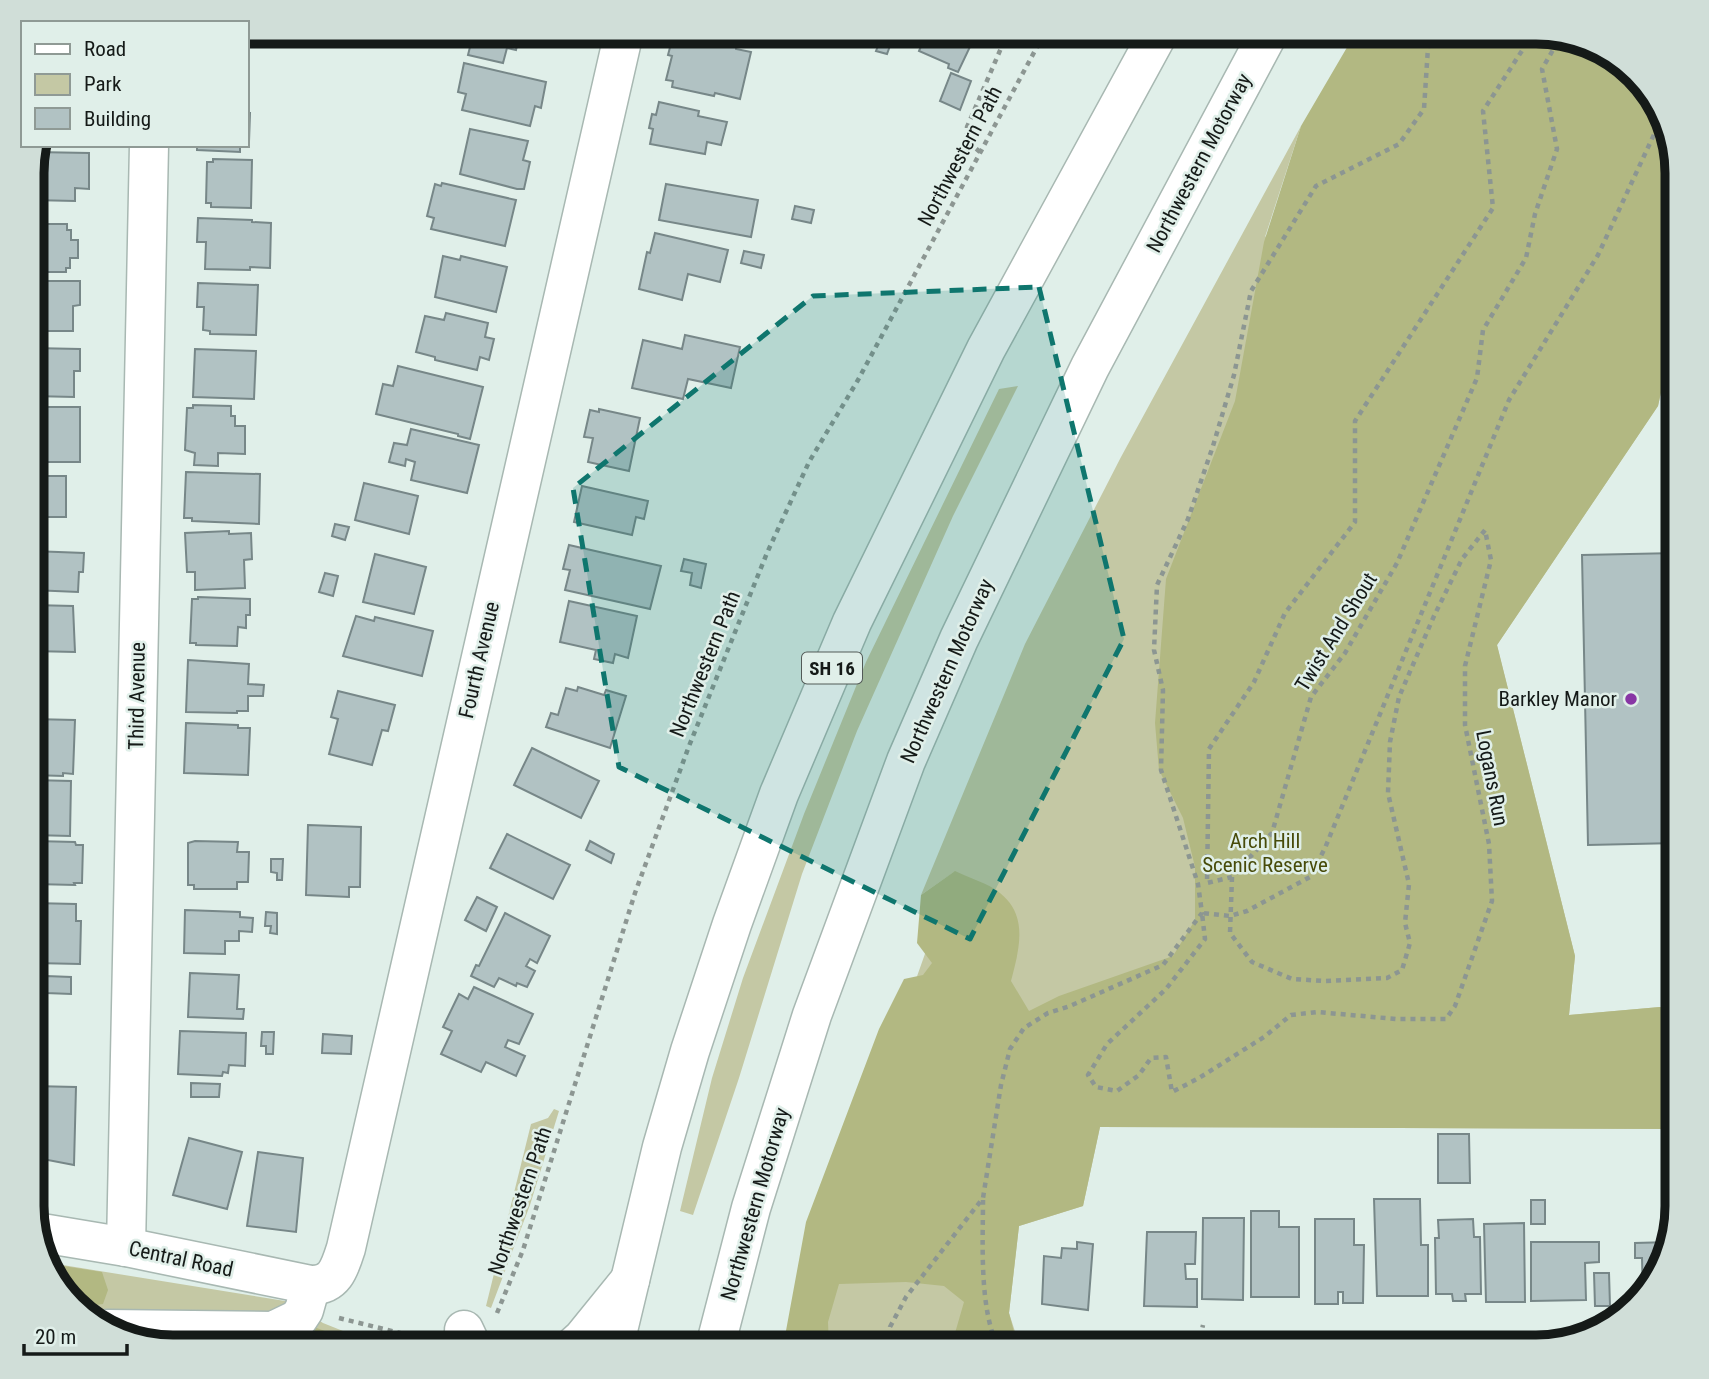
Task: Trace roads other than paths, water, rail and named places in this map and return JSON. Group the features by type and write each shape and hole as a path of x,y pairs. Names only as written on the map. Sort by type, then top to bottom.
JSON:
{"main road":[{"name":"Fourth Avenue","path":"136,1329 273,1331 298,1318 318,1284 334,1278 346,1248 621,44"},
{"name":"SH 16","path":"617,1335 663,1147 690,1051 732,924 794,757 852,622 980,360 1152,44"},
{"name":"Northwestern Motorway","path":"718,1335 751,1208 808,1028 864,869 906,761 959,639 1090,367 1263,44"},
{"name":"Third Avenue","path":"125,1247 149,147"},
{"name":"Central Road","path":"47,1234 318,1284"},
{"path":"584,1335 630,1280"}],"place":[{"name":"Barkley Manor","path":"1631,699"}],"park label":[{"name":"Arch Hill Scenic Reserve","path":"1265,853"}]}
